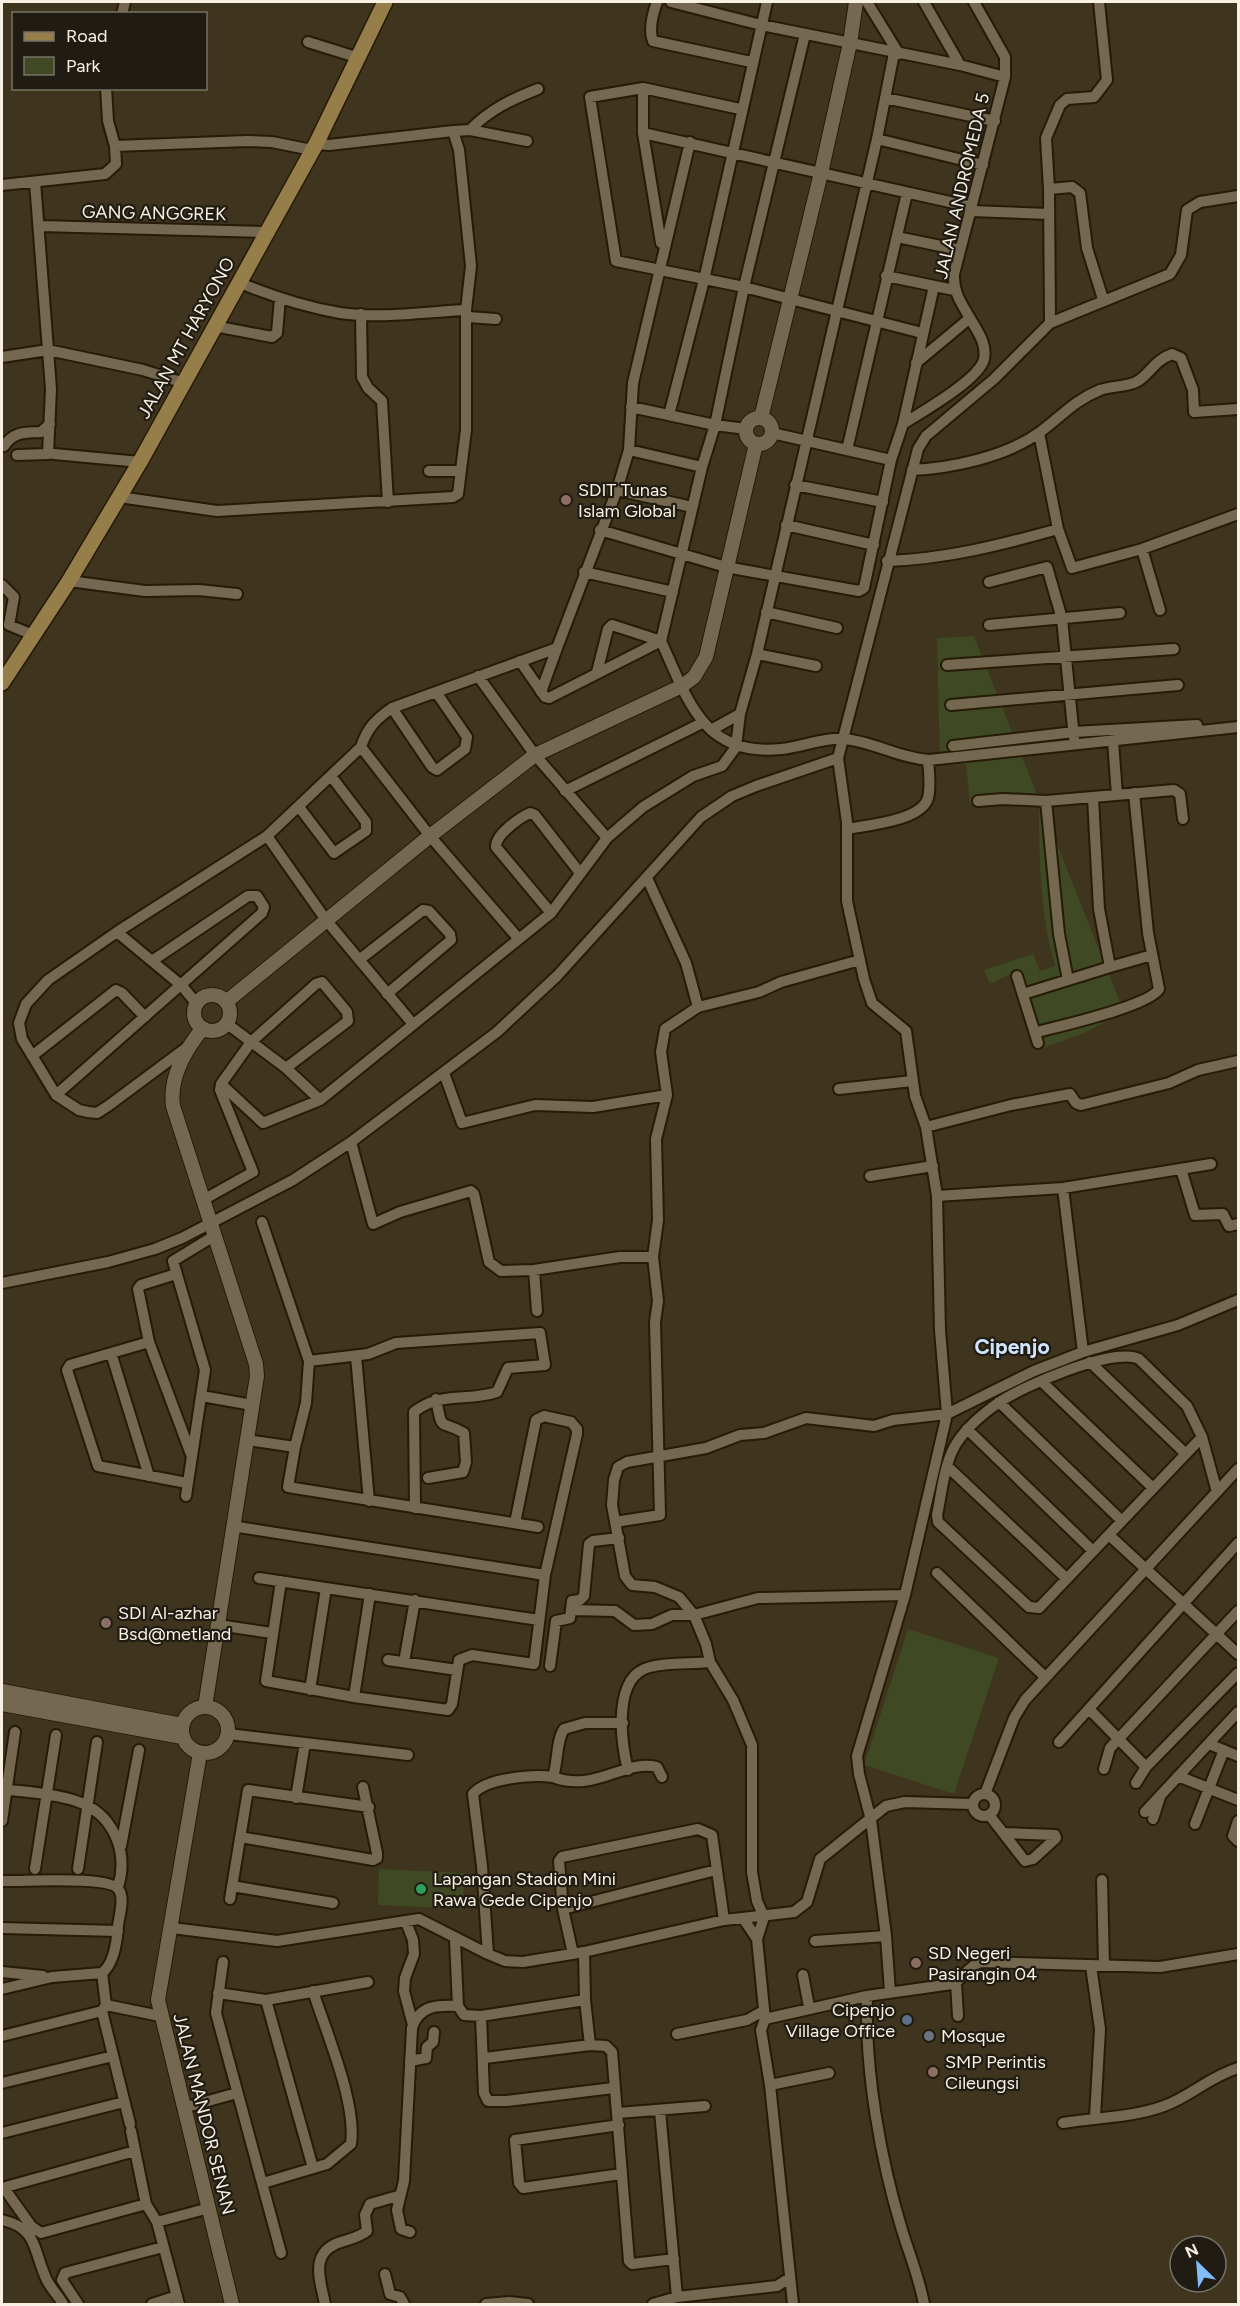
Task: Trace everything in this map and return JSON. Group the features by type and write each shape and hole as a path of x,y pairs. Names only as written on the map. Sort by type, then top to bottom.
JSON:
{"main road":[{"name":"JALAN MT HARYONO","path":"2,683 69,581 140,462 314,147 356,57 386,2"}],"street":[{"path":"657,2 652,14 653,41 752,62"},
{"path":"671,2 762,25 896,54 960,65 1005,77"},
{"path":"669,415 704,280 740,109 766,2"},
{"path":"760,418 821,174 850,44 856,2"},
{"path":"221,1084 262,1123 320,1100 550,913 607,838 674,786 725,764 736,747 740,714 757,654 896,54 867,2"},
{"path":"924,2 960,65"},
{"name":"JALAN ANDROMEDA 5","path":"903,424 943,398 981,368 985,349 954,290 960,250 1005,77 1005,57 974,2"},
{"path":"1050,323 1049,189 1046,138 1060,105 1067,99 1094,97 1107,80 1107,53 1099,2"},
{"path":"805,34 744,287 715,426 702,467 661,641 681,686 706,727 736,747 781,749 844,739 901,756 928,760 1239,727"},
{"path":"308,42 356,57"},
{"path":"740,109 643,88 594,94 590,101 615,259 618,262 744,287 922,333"},
{"path":"643,88 643,133 662,250"},
{"path":"470,130 483,116 538,89"},
{"path":"2,185 105,174 116,164 116,146 108,121 106,90"},
{"path":"885,98 995,121"},
{"path":"119,497 217,511 388,502 458,494 466,430 467,314 471,266 459,150 453,130"},
{"path":"116,146 248,141 314,147 453,130 470,130 527,141"},
{"path":"643,133 732,151 971,209 1049,214"},
{"path":"877,139 983,165"},
{"path":"541,692 584,572 617,490 629,450 633,383 662,250 690,142"},
{"path":"17,455 48,454 50,424 51,389 35,182"},
{"path":"1049,189 1072,187 1080,193 1087,248 1103,300"},
{"path":"847,450 907,193"},
{"path":"890,1992 886,1936 871,1820 859,1774 857,1756 905,1595 946,1414 940,1330 937,1196 926,1127 912,1081 906,1031 872,1003 860,960 847,901 847,829 838,758 887,561 923,439 994,379 1050,323 1170,274 1181,255 1187,210 1200,202 1239,196"},
{"name":"GANG ANGGREK","path":"40,226 268,232"},
{"path":"897,237 960,250"},
{"path":"886,276 954,290"},
{"path":"238,282 280,298 340,312 467,314 496,320"},
{"path":"600,530 726,567 859,591 866,586 891,460 903,424 934,286"},
{"path":"214,326 272,337 277,333 280,298"},
{"path":"361,314 362,378 368,388 382,401 388,502"},
{"path":"916,363 970,318"},
{"path":"2,357 48,350 143,370 184,383"},
{"path":"912,470 958,465 1017,445 1039,433 1064,410 1101,390 1136,382 1150,367 1172,354 1181,358 1193,390 1194,412 1239,409"},
{"path":"631,407 715,426 746,429"},
{"path":"760,418 769,423 772,433 766,442 756,444 748,439 746,429 751,421 760,418"},
{"path":"4,446 9,439 20,432 40,432 50,424"},
{"path":"772,433 891,460"},
{"path":"1039,433 1058,529 1072,568 1142,549 1239,514"},
{"path":"226,1002 430,836 535,755 681,686 694,677 706,657 756,444"},
{"path":"629,450 702,467"},
{"path":"54,454 140,462"},
{"path":"429,471 460,471"},
{"path":"795,485 883,502"},
{"path":"617,490 692,507"},
{"path":"786,525 874,545"},
{"path":"887,561 932,559 1003,544 1058,529"},
{"path":"1142,549 1160,609"},
{"path":"989,582 1047,567 1062,619 1074,744"},
{"path":"584,572 673,592"},
{"path":"69,581 145,591 199,590 237,594"},
{"path":"2,585 14,597 9,625 33,635"},
{"path":"766,612 837,628"},
{"path":"989,625 1120,613"},
{"path":"597,672 608,629 612,626 661,641"},
{"path":"520,661 541,692 549,698 661,641"},
{"path":"202,1028 186,1048 97,1113 79,1110 56,1095 19,1030 21,1014 26,1004 48,981 117,932 267,836 361,747 370,726 392,708 557,648"},
{"path":"947,665 1174,649"},
{"path":"757,654 816,666"},
{"path":"478,676 535,755 607,838"},
{"path":"951,705 1178,685"},
{"path":"392,708 432,767 437,770 444,768 465,749 467,737 436,692"},
{"path":"565,790 740,714"},
{"path":"953,746 1074,732 1197,725"},
{"path":"1113,741 1117,795"},
{"path":"361,747 430,836 518,938"},
{"path":"186,1496 202,1396 204,1361 173,1261 213,1230 351,1142 497,1032 557,976 701,817 732,796 838,758"},
{"path":"847,829 907,817 922,806 928,798 928,760"},
{"path":"299,807 334,853 366,831 366,822 332,776"},
{"path":"978,801 1003,799 1046,801 1178,791 1184,819"},
{"path":"1017,976 1038,1037 1152,997 1159,989 1152,955 1134,793"},
{"path":"1093,798 1099,909 1110,967"},
{"path":"1046,801 1059,934 1068,980"},
{"path":"550,913 496,847 498,837 524,816 530,813 535,815 580,873"},
{"path":"267,836 326,920 412,1024"},
{"path":"647,878 686,963 698,1008"},
{"path":"56,1095 182,986 262,913 264,907 257,896 248,896 152,961"},
{"path":"359,960 423,910 429,911 450,934 451,940 387,994"},
{"path":"117,932 182,986 196,1003 194,1017 202,1028 215,1030 226,1023 230,1013 226,1002 211,994 196,1003"},
{"path":"1023,994 1152,955"},
{"path":"615,1522 660,1515 655,1322 658,1301 653,1257 658,1220 656,1139 667,1095 661,1052 665,1029 698,1008 759,992 782,982 860,960"},
{"path":"203,1200 253,1172 220,1090 221,1084 251,1042 316,984 322,982 347,1012 348,1021 286,1068"},
{"path":"32,1056 116,990 122,993 145,1017"},
{"path":"226,1023 286,1068 320,1100"},
{"path":"186,1048 173,1084 172,1096 256,1364 252,1405 205,1707"},
{"path":"926,1127 1011,1105 1070,1094 1076,1103 1081,1105 1169,1083 1198,1070 1239,1061"},
{"path":"444,1073 462,1123 535,1105 593,1107 667,1095"},
{"path":"839,1089 912,1081"},
{"path":"351,1142 373,1224 400,1212 471,1191 474,1194 489,1262 501,1271 534,1270 620,1257 653,1257"},
{"path":"937,1196 1063,1188 1211,1164"},
{"path":"870,1176 933,1166"},
{"path":"1181,1169 1195,1215 1223,1214 1229,1226 1239,1224"},
{"path":"1063,1188 1083,1352"},
{"path":"262,1222 309,1361 306,1402 288,1487 538,1527"},
{"path":"2,1283 74,1269 155,1249 213,1230"},
{"path":"534,1270 537,1311"},
{"path":"176,1274 139,1286 149,1342 192,1457"},
{"path":"793,2304 788,2279 770,2085 761,2030 764,2015 757,1938 764,1917 757,1901 752,1872 752,1745 733,1700 710,1662 706,1644 694,1615 679,1597 655,1587 632,1585 627,1581 622,1566 612,1505 614,1479 618,1467 627,1462 706,1448 740,1435 764,1433 806,1418 874,1426 893,1420 946,1414 1034,1371 1083,1352 1178,1325 1239,1300"},
{"path":"309,1361 356,1356 396,1343 540,1333 545,1365 508,1368 499,1388 492,1394 436,1399 425,1403 413,1415 415,1508"},
{"path":"149,1342 70,1365 67,1370 98,1466 187,1483"},
{"path":"111,1353 149,1476"},
{"path":"356,1356 369,1501"},
{"path":"1202,1437 1044,1606 1029,1607 941,1525 937,1515 948,1467 958,1441 968,1429 999,1402 1090,1362 1130,1356 1139,1359 1187,1406 1202,1437 1216,1492"},
{"path":"1090,1362 1186,1454"},
{"path":"1041,1382 1153,1488"},
{"path":"202,1396 252,1405"},
{"path":"428,1478 464,1472 466,1462 464,1433 441,1423 436,1399"},
{"path":"999,1402 1122,1521"},
{"path":"280,1581 266,1680 310,1690 448,1710 452,1704 459,1660 472,1654 534,1664 545,1575 577,1434 577,1429 572,1422 544,1416 536,1420 515,1523"},
{"path":"968,1429 1093,1551"},
{"path":"246,1440 295,1447"},
{"path":"948,1467 1067,1579"},
{"path":"985,1794 1014,1718 1025,1700 1239,1469"},
{"path":"232,1526 545,1575"},
{"path":"1109,1535 1239,1654"},
{"path":"550,1665 556,1621 570,1617 572,1601 580,1600 584,1596 589,1544 593,1541 619,1538"},
{"path":"1059,1742 1239,1543"},
{"path":"936,1573 1045,1677"},
{"path":"259,1578 539,1620"},
{"path":"310,1690 326,1588"},
{"path":"354,1697 370,1594"},
{"path":"571,1610 615,1611 630,1625 652,1624 672,1615 694,1615 758,1598 905,1595"},
{"path":"404,1662 415,1600"},
{"path":"1104,1768 1107,1753 1117,1740 1239,1611"},
{"path":"218,1625 272,1633"},
{"path":"388,1660 457,1670"},
{"path":"628,1770 623,1723 627,1684 634,1676 648,1667 710,1662"},
{"path":"1136,1783 1146,1767 1239,1673"},
{"path":"2,1691 62,1708 182,1731"},
{"path":"2,1704 62,1708"},
{"path":"205,1707 218,1711 226,1721 228,1734 223,1745 213,1752 200,1753 192,1750 182,1731 187,1716 195,1709 205,1707"},
{"path":"1090,1710 1146,1767"},
{"path":"1149,1815 1161,1794 1239,1712"},
{"path":"553,1777 559,1753 559,1737 564,1729 585,1723 623,1723"},
{"path":"2,1821 4,1790 15,1732"},
{"path":"228,1734 408,1755"},
{"path":"35,1869 56,1735"},
{"path":"78,1869 98,1742"},
{"path":"296,1798 305,1743"},
{"path":"1209,1744 1239,1756"},
{"path":"118,1887 122,1873 121,1846 139,1750"},
{"path":"1195,1824 1224,1750"},
{"name":"JALAN MANDOR SENAN","path":"200,1753 158,2000 160,2016 232,2304"},
{"path":"488,1954 482,1866 473,1794 490,1784 526,1777 553,1777 581,1782 652,1766 657,1767 662,1777"},
{"path":"1178,1776 1239,1800"},
{"path":"240,1836 373,1860 377,1858 377,1853 369,1807 363,1788"},
{"path":"4,1790 68,1798 87,1806 101,1815 121,1846"},
{"path":"230,1899 248,1790 369,1807"},
{"path":"972,1804 979,1795 985,1794 994,1800 994,1811 990,1816"},
{"path":"172,1928 277,1941 419,1919 455,1940 488,1954 505,1961 523,1962 578,1953 724,1920 764,1917 801,1908 807,1902 820,1859 824,1854 871,1820 886,1806 894,1804 972,1804"},
{"path":"972,1804 977,1815 990,1816 1005,1833"},
{"path":"1239,1821 1233,1836 1239,1841"},
{"path":"590,2045 578,1953 564,1909 559,1861 562,1857 698,1829 712,1835 724,1920"},
{"path":"564,1909 716,1870"},
{"path":"1102,1880 1104,1965"},
{"path":"2,1881 95,1881 112,1883 118,1887 122,1895 118,1931 108,1969 102,1973 52,1977 2,1989"},
{"path":"232,1886 333,1903"},
{"path":"743,1918 757,1938"},
{"path":"406,1922 413,1940 414,1954 405,1978 404,1991 413,2025"},
{"path":"2,1928 118,1931"},
{"path":"815,1941 886,1936"},
{"path":"455,1940 459,2006 464,2015 481,2016 585,2000"},
{"path":"958,2016 956,1983 965,1971 980,1962 1160,1966 1239,1954"},
{"path":"223,1962 216,2013 282,2253"},
{"path":"1091,1966 1100,2029 1095,2117"},
{"path":"2,1972 52,1977"},
{"path":"102,1973 104,2008 113,2056 131,2127 146,2204 157,2222 178,2300 152,2304"},
{"path":"803,1975 809,2007"},
{"path":"218,1993 266,2000 368,1982"},
{"path":"677,2034 867,1996 956,1983"},
{"path":"263,2183 327,2164 351,2144 352,2129 348,2103 314,1991"},
{"path":"867,1996 868,2051 884,2153 902,2232 917,2270 924,2304"},
{"path":"266,2000 313,2168"},
{"path":"410,2232 401,2229 398,2218 398,2196 404,2181 413,2025 416,2018 437,2005 459,2006"},
{"path":"2,2036 104,2008 160,2016"},
{"path":"481,2016 484,2093 488,2100 507,2101 612,2088"},
{"path":"410,2061 426,2058 427,2047 433,2042 434,2032"},
{"path":"484,2058 590,2045 606,2046 612,2052 612,2088 618,2113 629,2261 632,2264 674,2259"},
{"path":"2,2084 113,2056"},
{"path":"1063,2122 1095,2117 1137,2115 1167,2105 1205,2081 1239,2068"},
{"path":"770,2085 829,2073"},
{"path":"183,2108 237,2093"},
{"path":"2,2133 124,2102"},
{"path":"618,2113 705,2106"},
{"path":"660,2110 677,2296"},
{"path":"619,2125 515,2140 519,2183 524,2188 621,2175"},
{"path":"135,2151 3,2188 31,2226 41,2233 146,2204"},
{"path":"325,2304 318,2266 324,2251 367,2231 364,2215 370,2204 398,2196"},
{"path":"157,2222 209,2208"},
{"path":"2,2220 15,2223 34,2241 44,2276 63,2304"},
{"path":"78,2304 62,2280 65,2273 164,2247"},
{"path":"386,2274 390,2294 400,2297 404,2304"},
{"path":"653,2304 677,2296 777,2286 788,2279"},
{"path":"486,2304 526,2304"}],"green space":[{"path":"974,636 1124,1012 1082,1034 1040,1049 1015,972 990,984 984,970 1033,954 1040,971 1055,966 1043,906 1039,803 970,804 966,764 940,765 937,638"},
{"path":"908,1629 999,1658 954,1794 864,1765"},
{"name":"Lapangan Stadion Mini Rawa Gede Cipenjo","path":"379,1869 464,1873 463,1909 378,1905"}],"place":[{"name":"SDIT Tunas Islam Global","path":"566,500"},
{"name":"SDI Al-azhar Bsd@metland","path":"106,1623"},
{"name":"Lapangan Stadion Mini Rawa Gede Cipenjo","path":"421,1889"},
{"name":"SD Negeri Pasirangin 04","path":"916,1963"},
{"name":"Cipenjo Village Office","path":"907,2020"},
{"name":"Mosque","path":"929,2036"},
{"name":"SMP Perintis Cileungsi","path":"933,2072"}],"district":[{"name":"Cipenjo","path":"1012,1346"}]}
